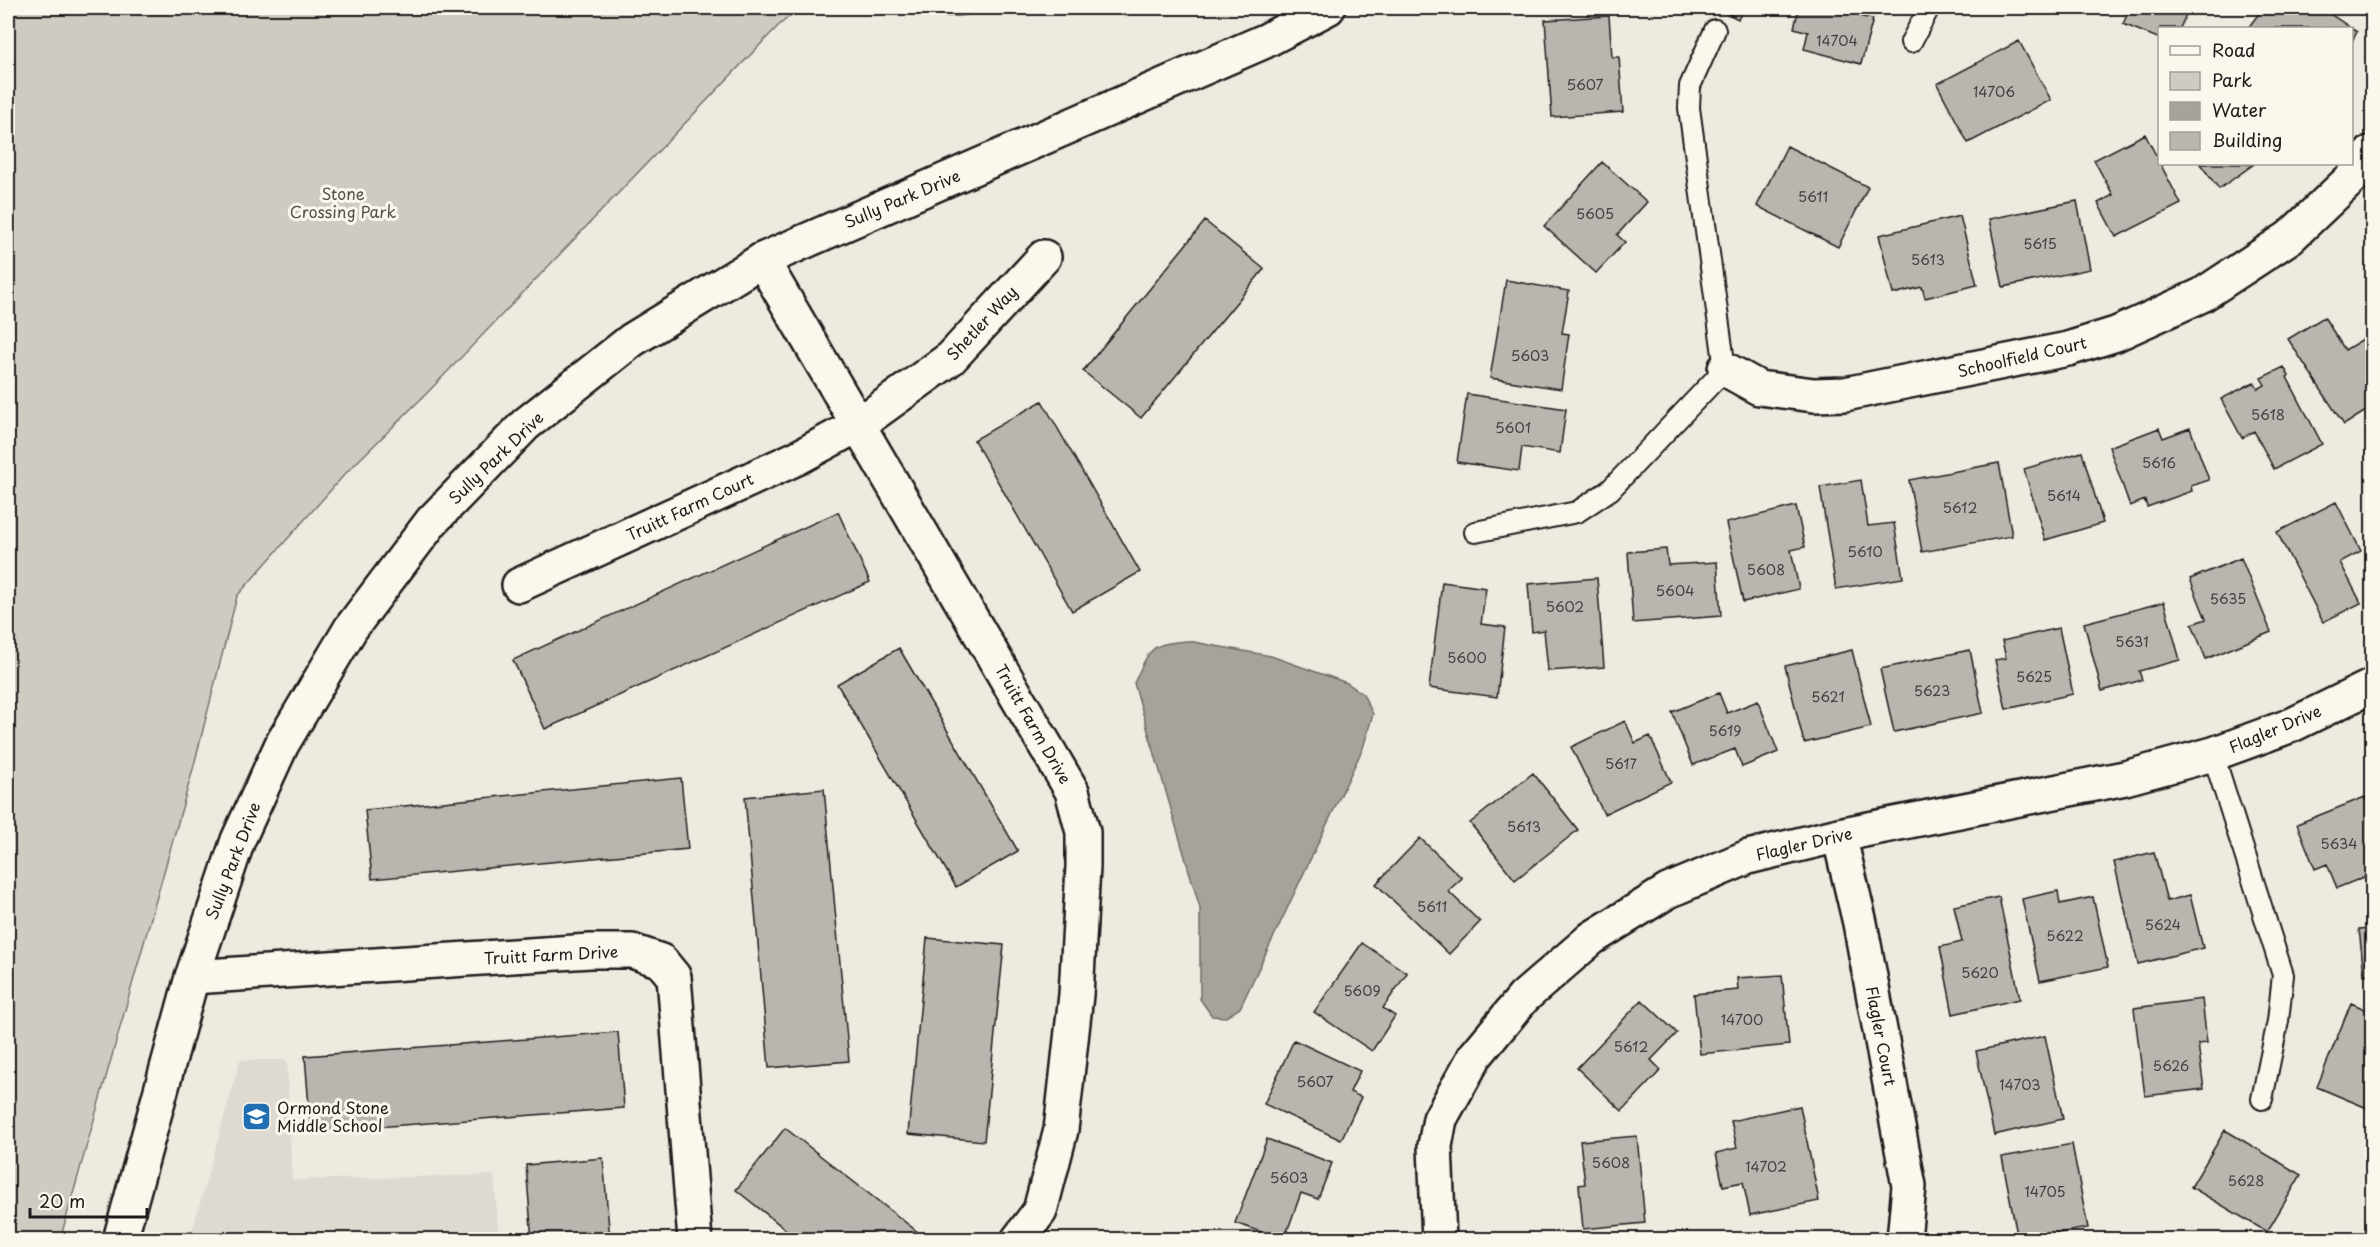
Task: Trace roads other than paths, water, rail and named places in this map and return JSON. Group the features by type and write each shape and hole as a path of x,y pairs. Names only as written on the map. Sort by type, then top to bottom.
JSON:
{"street":[{"name":"Sully Park Drive","path":"120,1239 192,977 238,840 282,744 351,628 432,521 526,424 632,340 762,260 1265,41 1328,8"},
{"name":"Schoolfield Court","path":"1725,369 1759,388 1814,395 1845,394 2068,349 2116,334 2202,295 2290,237 2351,179 2373,152"},
{"name":"Shetler Way","path":"858,425 951,358 1044,257"},
{"name":"Truitt Farm Drive","path":"762,260 1072,791 1083,832 1076,995 1061,1130 1040,1211 1018,1239"},
{"name":"Truitt Farm Court","path":"519,585 797,458 858,425"},
{"name":"Flagler Drive","path":"1439,1239 1435,1146 1440,1119 1475,1056 1524,997 1592,938 1668,891 1748,857 1839,835 2125,778 2213,754 2292,724 2373,686"},
{"name":"Flagler Court","path":"1839,835 1860,923 1909,1186 1904,1239"},
{"name":"Truitt Farm Drive","path":"192,977 590,951 632,951 661,961 674,977 695,1239"}],"lane":[{"path":"1911,42 1929,8"},
{"path":"1475,532 1577,512 1610,490 1725,369 1689,108 1690,86 1715,30"},
{"path":"2213,754 2283,975 2278,1021 2262,1099"}],"water":[{"path":"908,8 1002,8 967,15 942,16 918,13"},
{"path":"1188,641 1271,656 1347,683 1363,694 1373,714 1363,748 1240,1008 1226,1017 1212,1016 1200,999 1200,908 1134,683 1152,650 1165,644"}],"place":[{"name":"Ormond Stone Middle School","path":"256,1117"}],"park label":[{"name":"Stone Crossing Park","path":"343,203"}]}
